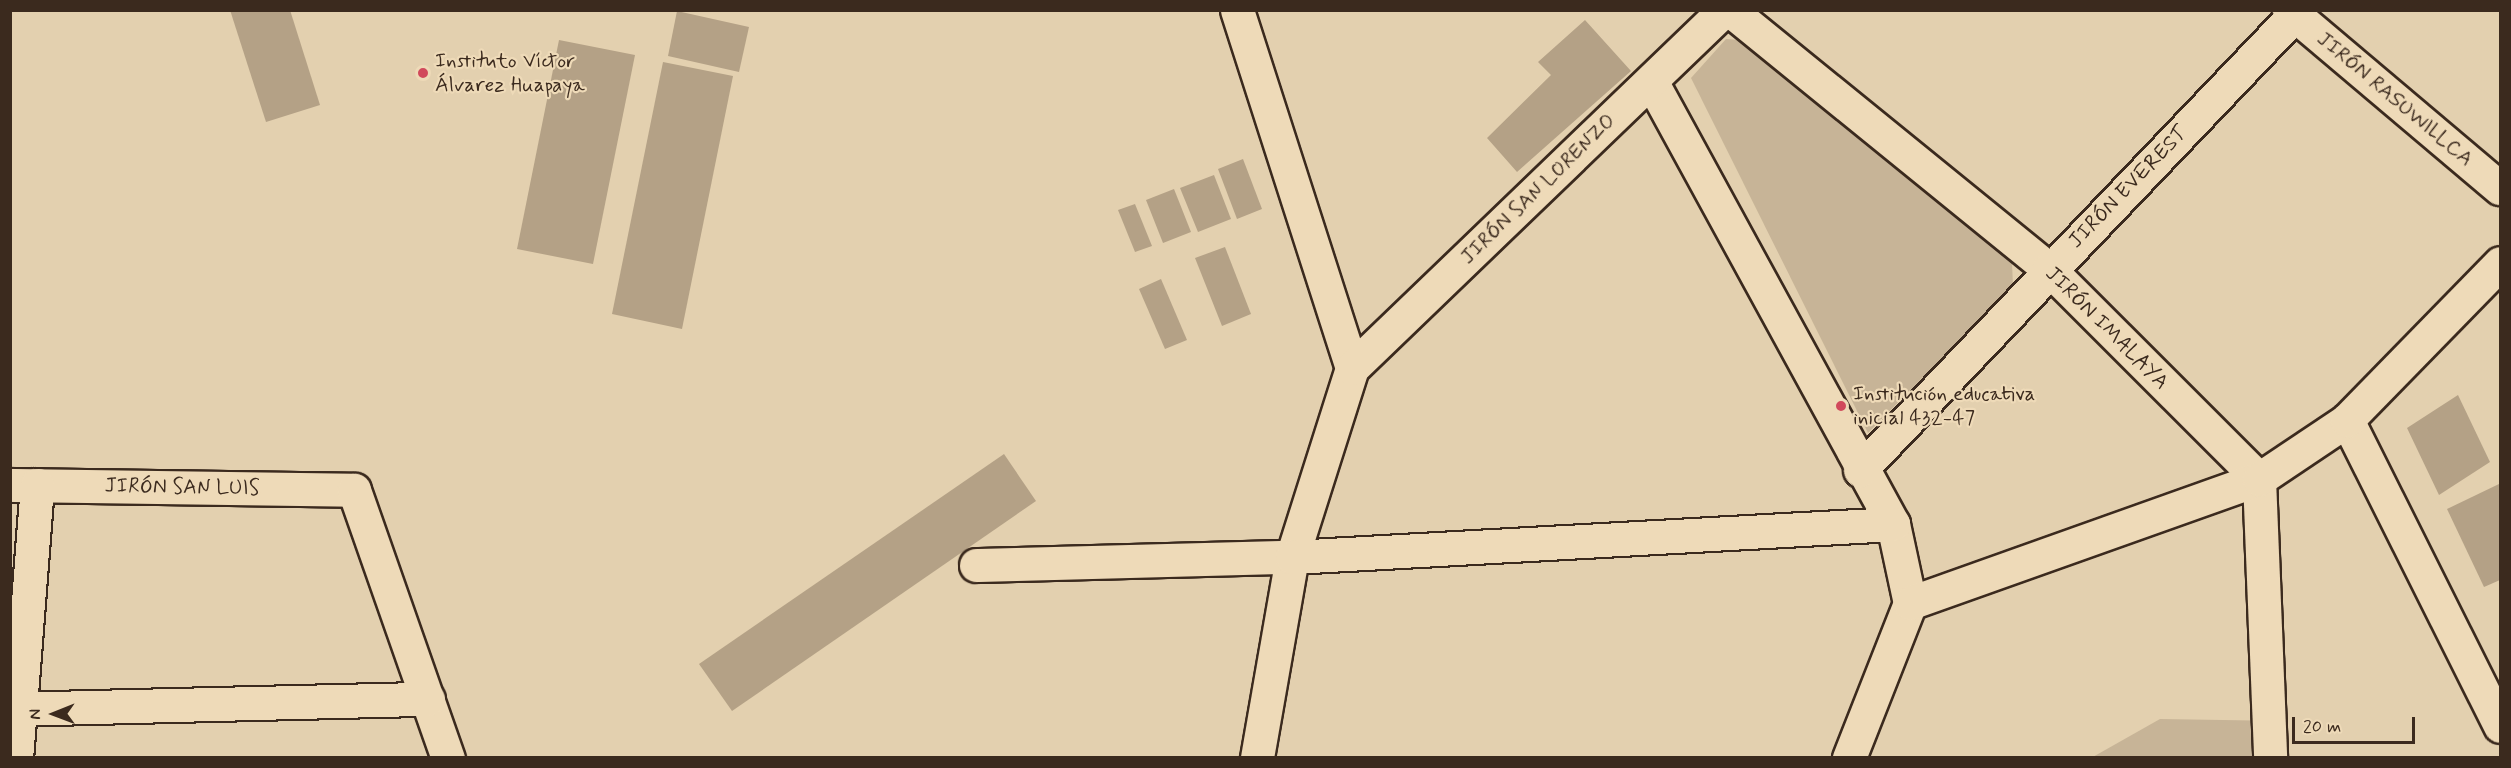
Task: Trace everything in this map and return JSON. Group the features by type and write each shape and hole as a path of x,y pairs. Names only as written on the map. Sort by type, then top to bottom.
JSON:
{"street":[{"path":"1236,10 1352,368 1292,557 1257,758"},
{"name":"JIRÓN SAN LORENZO","path":"1352,368 1724,10"},
{"name":"JIRÓN IMALAYA","path":"1730,10 2049,269 2259,479"},
{"name":"JIRÓN EVEREST","path":"1860,470 2294,12"},
{"name":"JIRÓN RASUWILLCA","path":"2294,12 2500,188"},
{"path":"1651,81 1860,470 1893,524 1910,603 1848,758"},
{"path":"1910,603 2259,479 2347,420 2500,263"},
{"path":"2347,420 2500,726"},
{"path":"2259,479 2270,758"},
{"path":"16,758 15,709 24,485"},
{"name":"JIRÓN SAN LUIS","path":"24,485 354,490 428,699"},
{"path":"976,565 1292,557 1893,524"},
{"path":"15,709 428,699 448,758"}],"shaded area":[{"path":"1726,39 1753,41 2012,263 2013,286 1868,433 1691,78"},
{"path":"2160,719 2285,721 2289,757 2091,758"}],"building":[{"path":"230,10 290,10 320,105 266,122"},
{"path":"677,11 749,27 739,72 668,56"},
{"path":"1585,20 1631,71 1517,172 1487,138 1551,75 1538,62"},
{"path":"559,40 635,55 593,264 517,249"},
{"path":"663,62 733,76 682,329 612,314"},
{"path":"1243,159 1262,209 1237,219 1218,169"},
{"path":"1214,175 1231,219 1198,232 1180,188"},
{"path":"1174,189 1191,232 1163,243 1146,200"},
{"path":"1135,204 1152,246 1135,252 1118,210"},
{"path":"1225,247 1251,314 1222,326 1195,258"},
{"path":"1161,279 1187,340 1165,349 1139,289"},
{"path":"2458,395 2490,462 2439,495 2407,428"},
{"path":"1004,454 1036,501 732,711 699,664"},
{"path":"2499,484 2500,580 2484,587 2447,509"}],"place":[{"name":"Instituto Víctor Álvarez Huapaya","path":"423,73"},
{"name":"Institución educativa inicial 432-47","path":"1841,406"}]}
